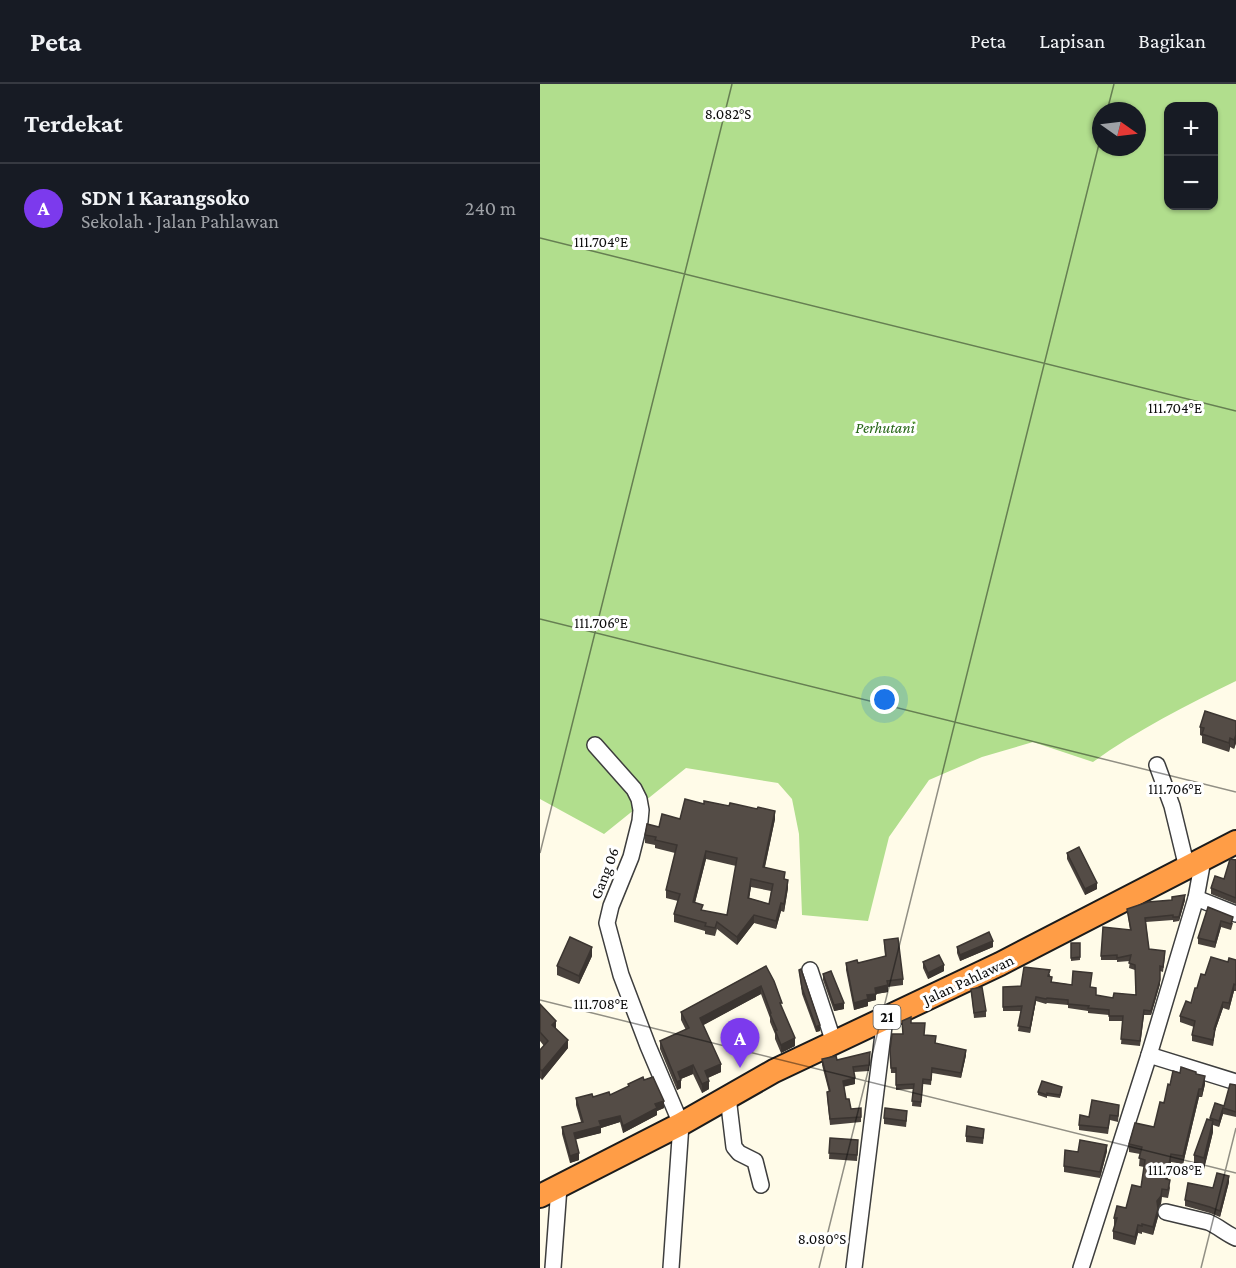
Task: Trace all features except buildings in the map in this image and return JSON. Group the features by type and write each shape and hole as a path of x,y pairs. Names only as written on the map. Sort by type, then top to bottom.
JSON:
{"highway":[{"name":"Jalan Pahlawan","path":"549,1191 681,1124 774,1071 1000,964 1236,842"}],"street":[{"name":"Gang 06","path":"595,745 634,789 639,799 640,822 631,857 606,923 621,975 681,1124"},
{"path":"1081,1268 1196,898 1195,864 1157,765"},
{"path":"1196,898 1236,914"},
{"path":"810,970 834,1043"},
{"path":"854,1268 885,1018"},
{"path":"1149,1055 1236,1082"},
{"path":"728,1097 734,1147 739,1153 755,1161 761,1185"},
{"path":"671,1268 681,1124"},
{"path":"549,1191 554,1268"},
{"path":"1166,1212 1212,1224 1236,1238"}],"green space":[{"name":"Perhutani","path":"540,84 1236,84 1236,681 1145,729 1093,762 1033,742 982,757 929,780 889,837 868,921 802,915 799,834 792,799 778,783 686,768 604,834 540,799"}],"place":[{"name":"SDN 1 Karangsoko","path":"740,1068"}]}
